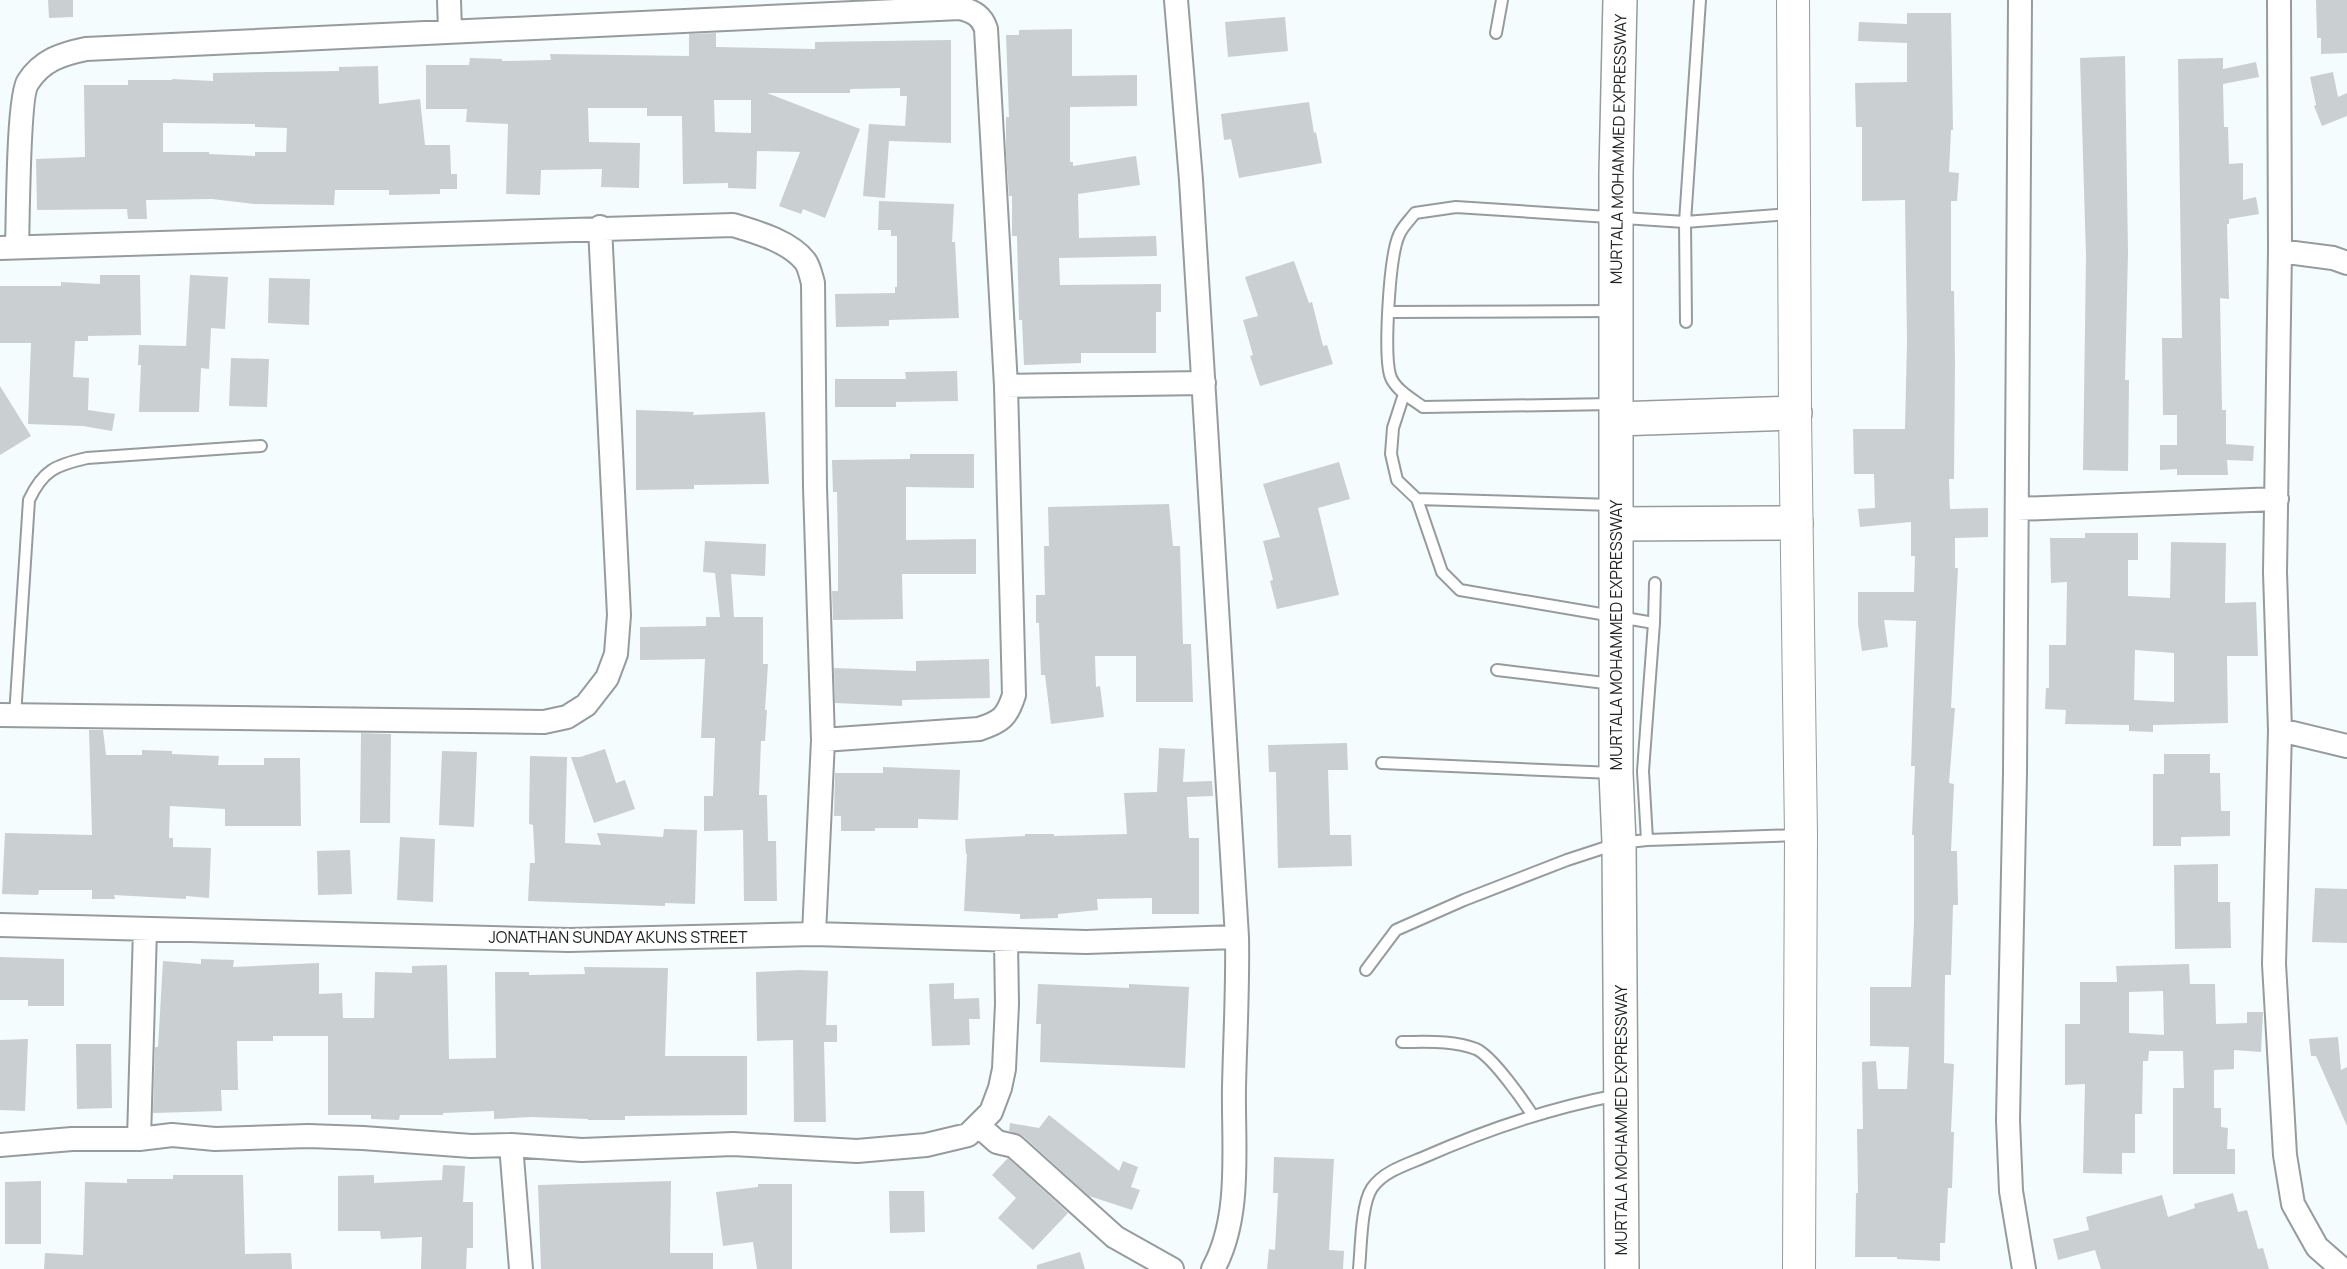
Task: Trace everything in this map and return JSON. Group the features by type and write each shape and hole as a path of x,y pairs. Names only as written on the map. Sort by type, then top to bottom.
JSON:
{"main road":[{"name":"MURTALA MOHAMMED EXPRESSWAY","path":"1620,0 1616,217 1616,773 1633,841 1621,1094 1622,1269"},
{"path":"1793,0 1794,413 1801,835 1799,1269"},
{"path":"1616,411 1794,413"},
{"path":"1616,514 1796,523"}],"street":[{"path":"449,0 450,31"},
{"path":"814,934 823,740 815,487 813,283 805,261 791,249 757,232 733,225 600,227 137,245 8,247 26,84 41,67 61,54 86,49 960,8 984,0"},
{"path":"1176,0 1191,180 1237,937 1233,1125 1235,1158 1232,1204 1221,1255 1213,1269"},
{"path":"2020,0 2015,785 2008,1120 2011,1191 2024,1269"},
{"path":"2279,0 2280,252 2275,572 2280,730 2274,964 2285,1155 2293,1204 2317,1247 2342,1269"},
{"path":"823,740 979,729 995,724 1008,713 1014,695 1006,386 986,29 983,21 975,14 960,8"},
{"path":"7,715 544,722 567,717 586,705 607,678 616,654 619,615 600,227"},
{"path":"2280,252 2333,258 2347,263"},
{"path":"1006,386 1204,384"},
{"path":"2017,509 2277,500"},
{"path":"2280,730 2347,746"},
{"name":"JONATHAN SUNDAY AKUNS STREET","path":"0,925 569,940 814,934 1086,942 1237,937"},
{"path":"139,1139 144,929"},
{"path":"0,1145 72,1139 139,1139 172,1135 215,1139 308,1136 582,1150 733,1144 857,1151 926,1145 968,1135 991,1112 1004,1069 1007,1004 1006,940"},
{"path":"978,1125 997,1142 1014,1146 1115,1237 1172,1269"},
{"path":"512,1145 521,1269"}],"lane":[{"path":"1496,33 1502,0"},
{"path":"1686,322 1685,222 1700,0"},
{"path":"1616,411 1423,407 1404,394 1390,376 1389,312 1393,256 1399,234 1415,213 1456,207 1685,222 1795,213"},
{"path":"1389,312 1616,311"},
{"path":"1404,394 1393,428 1391,454 1397,480 1417,499 1442,572 1460,590 1654,623"},
{"path":"7,715 29,500 39,480 63,463 87,458 261,446"},
{"path":"1417,499 1616,514"},
{"path":"1633,841 1643,771 1654,623 1654,583"},
{"path":"1497,670 1616,684"},
{"path":"1382,763 1616,773"},
{"path":"1366,970 1396,930 1423,916 1567,860 1633,841 1801,835"},
{"path":"1402,1042 1441,1042 1478,1050 1508,1079 1533,1116"},
{"path":"1359,1269 1364,1212 1371,1188 1390,1172 1463,1139 1579,1102 1621,1094"}],"building":[{"path":"48,0 73,0 73,17 49,18"},
{"path":"2316,0 2347,0 2347,53 2321,54 2321,38 2317,38"},
{"path":"1907,13 1951,13 1953,130 1951,130 1949,172 1959,173 1957,201 1951,201 1951,291 1954,291 1955,362 1954,479 1949,479 1950,509 1988,508 1988,537 1955,538 1955,568 1958,568 1951,708 1955,708 1949,783 1954,784 1951,851 1957,851 1958,905 1953,905 1951,975 1945,975 1944,1063 1954,1064 1951,1132 1954,1132 1952,1188 1948,1188 1945,1243 1940,1243 1940,1261 1897,1259 1897,1257 1855,1257 1856,1193 1858,1193 1857,1129 1863,1129 1862,1062 1876,1061 1878,1089 1907,1089 1909,1047 1870,1046 1870,987 1911,987 1914,922 1914,835 1912,835 1915,766 1911,766 1916,621 1884,620 1888,647 1862,651 1858,624 1858,592 1914,592 1915,556 1911,556 1911,522 1860,527 1858,509 1875,508 1874,474 1854,474 1853,429 1905,429 1907,341 1905,200 1862,201 1862,127 1856,127 1855,83 1907,82 1907,43 1858,41 1859,22 1907,24"},
{"path":"1285,17 1288,51 1228,57 1225,22"},
{"path":"1072,29 1072,76 1137,75 1137,106 1070,107 1070,162 1073,162 1073,166 1136,156 1140,185 1078,194 1079,238 1156,236 1157,256 1059,258 1060,285 1161,284 1161,312 1156,312 1156,353 1081,353 1081,363 1024,365 1022,320 1019,320 1017,236 1012,236 1012,196 1009,196 1006,153 1006,117 1009,117 1006,35 1019,35 1019,30"},
{"path":"716,33 716,47 815,49 815,42 951,40 951,143 889,141 885,198 863,196 869,124 905,126 907,96 900,96 900,88 850,89 850,93 767,93 860,129 825,218 803,209 801,214 779,206 800,152 757,151 756,189 728,188 728,183 683,184 682,116 647,116 647,108 588,108 589,142 640,143 639,188 601,187 602,169 541,170 540,195 506,194 508,124 466,122 467,109 426,109 426,65 469,65 470,58 502,59 502,61 551,60 550,54 689,56 689,34","holes":["714,100 751,100 751,133 715,132"]},
{"path":"2125,56 2128,252 2125,380 2129,380 2128,471 2083,470 2086,256 2080,58"},
{"path":"2223,58 2223,69 2256,62 2259,77 2223,84 2224,127 2228,127 2229,164 2243,163 2243,200 2256,197 2259,214 2229,219 2229,224 2227,224 2229,299 2220,298 2222,410 2226,410 2226,444 2254,446 2253,461 2227,460 2228,475 2177,475 2177,469 2160,470 2160,445 2177,445 2177,415 2163,415 2162,338 2182,338 2178,59"},
{"path":"378,66 379,104 420,99 425,145 450,145 451,174 457,174 457,189 440,189 440,194 389,195 389,190 335,190 334,205 254,204 212,199 146,200 147,219 128,219 127,209 37,210 36,159 85,157 84,85 128,85 128,80 213,81 213,73 339,71 339,67","holes":["163,123 255,124 255,127 287,128 286,152 255,152 255,156 209,154 209,152 163,152"]},
{"path":"2333,72 2338,97 2347,93 2347,116 2322,126 2314,106 2316,105 2310,77"},
{"path":"1309,102 1322,163 1239,178 1231,139 1224,140 1221,114"},
{"path":"879,201 954,204 952,242 955,242 959,318 889,320 889,326 836,327 835,294 895,293 897,236 891,236 891,230 878,230"},
{"path":"1294,261 1309,303 1312,302 1323,346 1327,345 1333,364 1260,386 1250,356 1253,355 1243,320 1258,316 1245,277"},
{"path":"100,275 140,275 141,335 88,336 88,341 75,341 73,377 89,378 88,410 115,414 112,431 83,426 28,424 31,343 0,343 0,286 61,286 61,282 100,284"},
{"path":"190,275 228,277 225,329 211,328 209,369 201,368 199,412 139,412 141,365 138,365 139,345 186,346"},
{"path":"269,278 310,279 309,325 268,323"},
{"path":"231,358 269,359 267,407 229,406"},
{"path":"957,371 958,401 896,402 896,407 835,407 835,379 906,379 905,372"},
{"path":"0,386 31,436 0,455"},
{"path":"636,410 694,412 693,415 765,412 769,484 694,485 694,489 636,490"},
{"path":"910,454 974,454 974,488 906,487 906,540 976,539 976,574 902,574 903,619 833,620 832,591 838,591 838,545 837,492 833,492 832,460 910,459"},
{"path":"1339,462 1350,499 1318,508 1339,595 1277,609 1270,581 1273,580 1263,541 1280,537 1263,484"},
{"path":"1169,504 1173,546 1180,546 1183,644 1191,644 1193,702 1136,702 1136,656 1095,656 1096,687 1100,686 1104,717 1051,724 1045,675 1041,675 1039,623 1036,623 1036,595 1045,595 1044,546 1049,546 1048,507"},
{"path":"2085,533 2138,533 2138,560 2128,560 2128,596 2170,598 2171,542 2226,543 2225,603 2256,602 2258,656 2227,656 2228,723 2153,725 2153,732 2129,731 2129,725 2065,724 2066,710 2045,709 2046,688 2049,688 2049,645 2066,645 2067,582 2051,583 2050,538 2085,538","holes":["2135,650 2174,653 2174,702 2134,700"]},
{"path":"705,541 766,544 765,576 731,574 734,617 763,617 763,664 768,664 765,710 767,710 765,741 761,741 759,795 767,795 768,841 776,841 777,901 744,901 743,830 704,831 704,796 713,796 715,738 701,738 705,659 640,660 640,627 706,626 706,617 720,617 715,573 703,572"},
{"path":"989,659 990,698 902,700 902,706 835,703 834,668 916,671 916,661"},
{"path":"89,730 103,730 106,755 142,755 142,750 172,751 172,754 219,756 218,765 264,765 264,758 300,758 301,826 225,826 225,809 170,806 169,838 173,838 173,847 211,848 209,898 114,895 115,899 92,899 92,890 39,890 38,895 2,894 5,833 92,835"},
{"path":"361,733 391,734 390,823 360,823"},
{"path":"1347,743 1348,770 1328,770 1330,835 1351,835 1352,866 1278,868 1276,772 1269,772 1268,745"},
{"path":"1159,748 1185,749 1183,782 1212,781 1213,796 1187,797 1189,838 1199,838 1199,914 1152,914 1152,898 1097,899 1098,910 1058,914 1058,918 1020,919 1020,914 964,911 967,854 965,839 1025,836 1025,834 1054,834 1054,836 1127,834 1124,793 1157,792"},
{"path":"605,749 616,783 625,780 635,809 594,823 571,757 580,757"},
{"path":"442,751 477,752 474,827 439,825"},
{"path":"2164,754 2210,754 2210,773 2220,773 2221,811 2230,811 2230,836 2181,837 2181,846 2153,846 2153,774 2164,774"},
{"path":"530,756 567,757 565,843 601,845 597,833 663,837 664,829 697,830 695,904 665,903 665,906 528,901 530,863 535,863 533,825 529,824"},
{"path":"883,767 960,770 958,820 918,819 918,828 841,831 841,816 834,816 835,773 883,773"},
{"path":"400,837 435,839 433,902 397,900"},
{"path":"350,850 352,894 318,895 317,851"},
{"path":"2218,864 2218,902 2230,902 2231,948 2175,949 2174,865"},
{"path":"2315,888 2347,889 2347,943 2312,942"},
{"path":"0,957 64,959 64,1006 28,1006 28,1000 0,1000"},
{"path":"201,959 234,960 233,967 319,963 319,994 342,993 343,1018 374,1018 375,972 412,973 412,966 447,965 449,1059 496,1058 495,972 529,972 529,975 585,974 584,967 668,968 665,1056 747,1056 747,1115 625,1116 625,1120 531,1117 494,1119 494,1111 443,1113 443,1115 400,1115 399,1120 371,1119 371,1115 328,1115 328,1036 273,1036 273,1041 237,1041 238,1090 221,1090 222,1111 153,1113 155,1047 158,1047 163,961 201,964"},
{"path":"2189,964 2190,984 2215,984 2216,1024 2247,1023 2247,1012 2263,1012 2261,1052 2234,1050 2234,1069 2214,1070 2214,1108 2221,1108 2221,1127 2228,1128 2227,1149 2235,1149 2235,1174 2173,1174 2173,1088 2184,1088 2183,1051 2149,1051 2148,1061 2143,1061 2142,1114 2135,1114 2135,1153 2122,1153 2122,1174 2083,1173 2085,1084 2065,1085 2065,1024 2080,1024 2080,982 2117,982 2116,966","holes":["2163,991 2164,1035 2129,1033 2129,992"]},
{"path":"828,971 826,1025 837,1025 837,1042 824,1042 826,1122 794,1122 793,1040 757,1041 756,972"},
{"path":"954,983 954,999 979,998 980,1019 969,1019 970,1045 932,1046 929,984"},
{"path":"1038,984 1129,988 1129,984 1189,987 1185,1068 1040,1062 1041,1024 1036,1024"},
{"path":"2338,1037 2341,1070 2347,1067 2347,1126 2316,1056 2311,1056 2309,1039"},
{"path":"28,1039 25,1111 0,1110 0,1040"},
{"path":"76,1044 111,1044 112,1108 77,1109"},
{"path":"1049,1115 1119,1171 1123,1161 1138,1167 1131,1187 1140,1190 1132,1210 1089,1196 1023,1136 1009,1131 1010,1123 1039,1128"},
{"path":"1274,1157 1334,1159 1329,1250 1344,1251 1343,1269 1267,1269 1269,1249 1275,1250 1278,1193 1273,1193"},
{"path":"1008,1158 1068,1213 1033,1250 998,1218 1016,1198 992,1175"},
{"path":"443,1165 465,1166 463,1202 473,1202 473,1248 467,1248 466,1269 421,1269 422,1237 381,1239 380,1231 338,1231 338,1176 374,1175 374,1183 442,1180"},
{"path":"173,1175 243,1175 245,1254 291,1253 292,1269 44,1269 45,1253 83,1255 85,1182 127,1183 127,1179 173,1179"},
{"path":"41,1181 41,1244 5,1244 5,1182"},
{"path":"671,1181 670,1253 713,1253 713,1269 541,1269 538,1185"},
{"path":"758,1184 792,1184 792,1269 757,1269 753,1242 723,1246 716,1192 758,1187"},
{"path":"889,1191 924,1191 925,1232 890,1233"},
{"path":"2233,1193 2238,1212 2247,1210 2258,1249 2263,1248 2269,1269 2101,1269 2095,1250 2058,1260 2053,1239 2089,1230 2086,1217 2162,1195 2168,1217 2195,1208 2194,1204"},
{"path":"1080,1252 1085,1269 1037,1269 1037,1265"}]}
